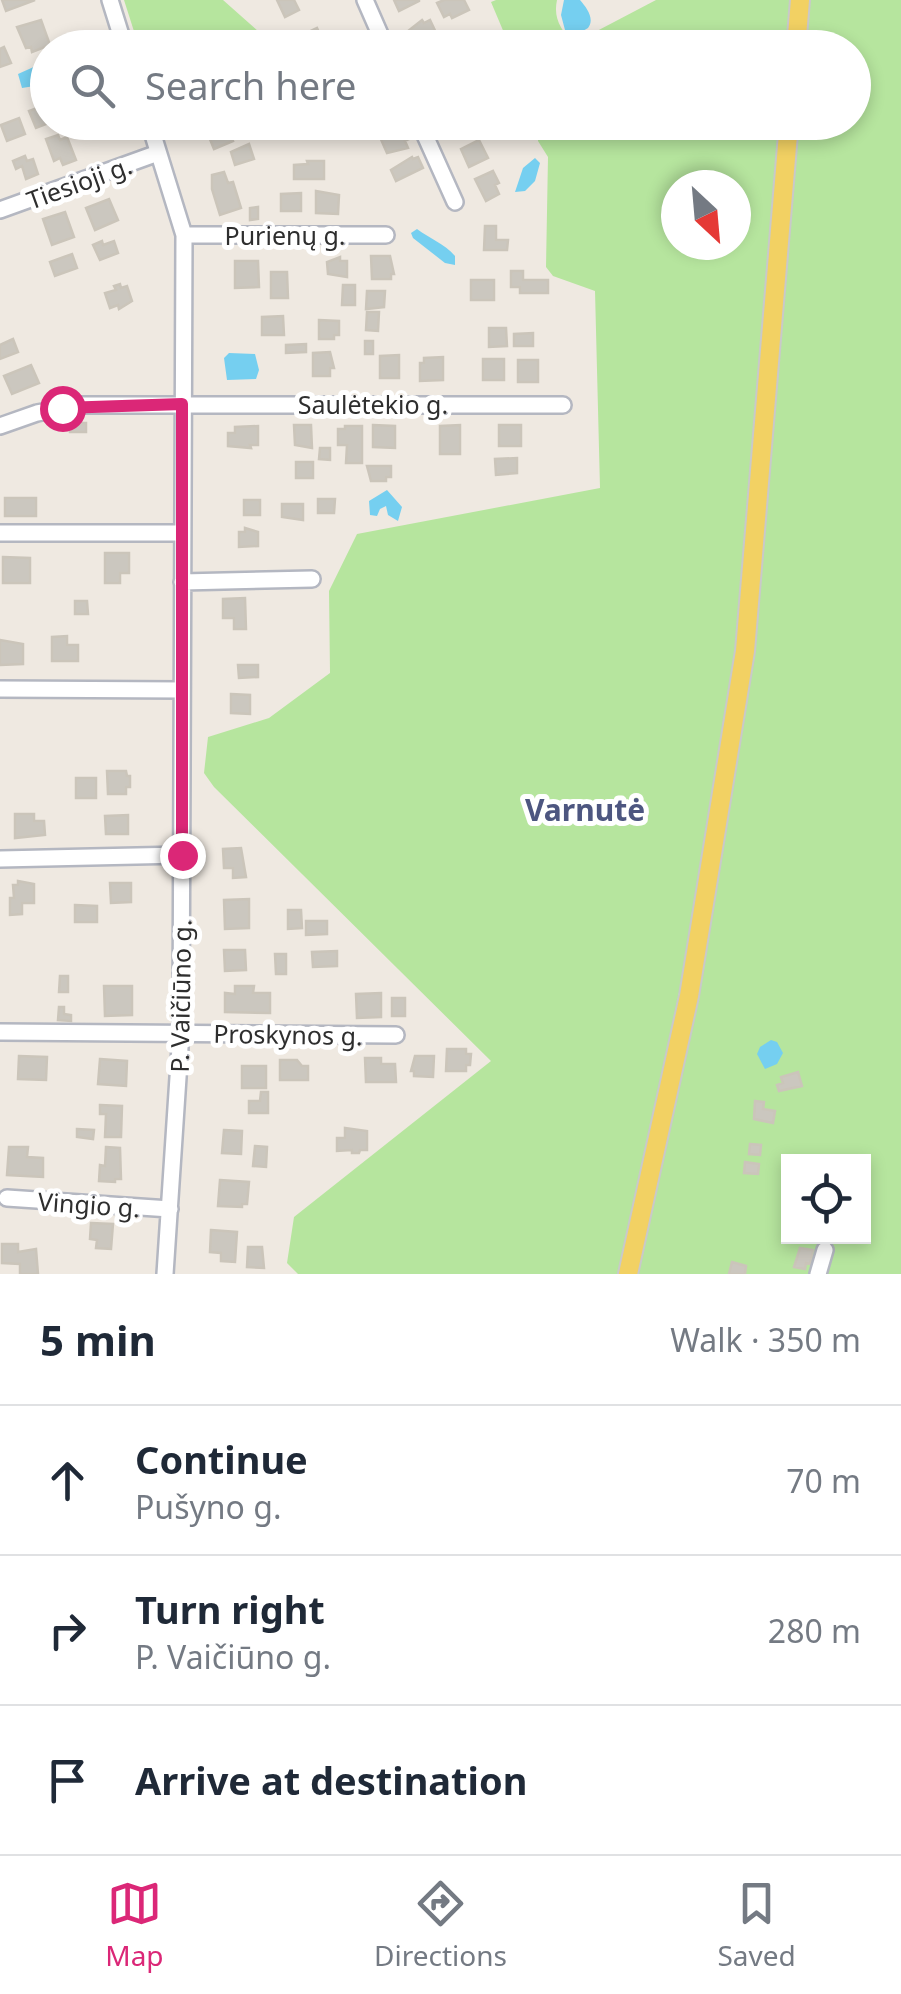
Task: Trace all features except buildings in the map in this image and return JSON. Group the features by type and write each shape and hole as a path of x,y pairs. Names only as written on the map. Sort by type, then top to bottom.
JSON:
{"main road":[{"path":"798,30 800,0"},
{"path":"628,1274 682,1032 745,651 788,140"}],"street":[{"path":"110,0 119,30"},
{"path":"365,0 378,30"},
{"name":"P. Vaičiūno g.","path":"154,140 184,235 181,1032 164,1274"},
{"path":"428,140 454,202"},
{"name":"Tiesioji g.","path":"0,210 158,152"},
{"name":"Purienų g.","path":"184,235 386,235"},
{"name":"Saulėtekio g.","path":"0,426 38,413 81,405 563,405"},
{"path":"0,534 182,533"},
{"path":"182,582 312,579"},
{"path":"0,689 182,690"},
{"path":"0,859 182,855"},
{"name":"Proskynos g.","path":"0,1032 396,1035"},
{"name":"Vingio g.","path":"7,1198 170,1209"},
{"path":"818,1274 825,1250"}],"green space":[{"path":"124,0 223,0 257,30 134,30"},
{"path":"557,0 556,13 563,30 503,30 491,2"},
{"path":"656,0 794,0 791,30 599,30"},
{"path":"808,0 901,0 901,1274 638,1274 691,1030 752,663 797,140 871,140 871,30 805,30"},
{"path":"538,140 782,140 740,626 687,954 621,1274 298,1274 287,1263 294,1217 491,1061 214,787 204,773 208,737 269,718 330,673 329,591 357,534 600,488 595,291 553,276 546,267 548,157"}],"water":[{"path":"564,0 580,0 591,21 585,30 565,30 561,15"},
{"path":"30,69 30,87 22,88 18,74"},
{"path":"535,158 540,163 535,181 525,191 515,192 523,168"},
{"path":"417,229 451,252 455,265 445,263 413,238 411,233"},
{"path":"229,353 255,354 259,370 256,379 227,380 224,358"},
{"path":"387,490 402,507 398,521 388,515 386,506 377,516 370,515 369,501"},
{"path":"771,1040 777,1042 783,1053 777,1064 765,1069 757,1054"}],"district":[{"name":"Varnutė","path":"585,809"}],"route":[{"path":"62,408 182,404 182,855"}]}
